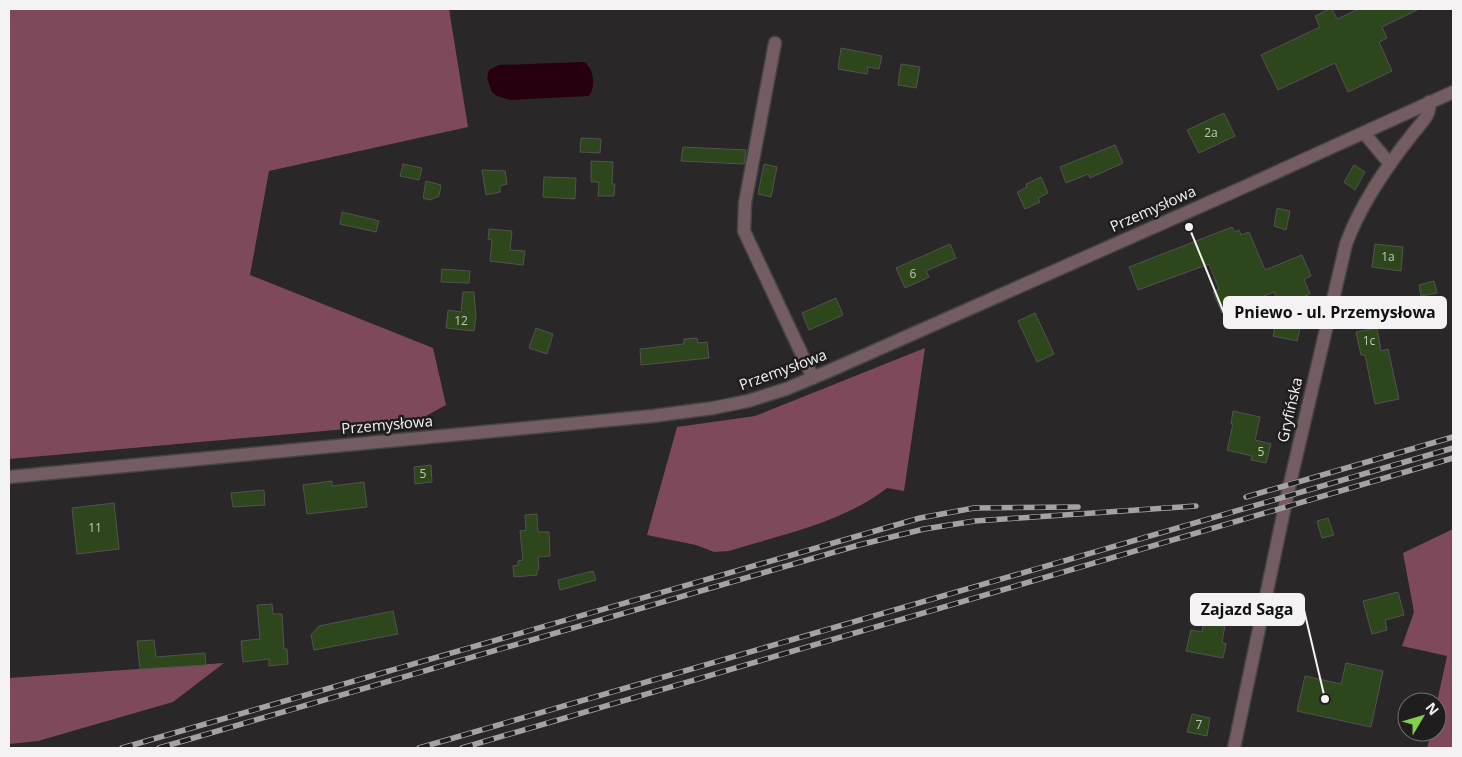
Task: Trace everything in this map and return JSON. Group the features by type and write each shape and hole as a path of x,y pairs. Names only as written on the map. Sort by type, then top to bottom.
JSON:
{"street":[{"path":"775,43 745,203 744,231 813,378"},
{"name":"Przemysłowa","path":"9,478 694,411 731,405 764,396 813,378 1453,92"},
{"name":"Gryfińska","path":"1234,748 1287,496 1346,244 1360,212 1390,164 1426,117 1430,108 1429,102"},
{"path":"1364,132 1390,164"}],"shaded area":[{"path":"9,9 449,9 468,127 269,171 250,275 433,348 446,405 413,423 9,459"},
{"path":"584,62 590,69 593,78 593,88 589,96 510,100 497,96 492,92 487,78 489,70 499,65"},
{"path":"925,348 904,491 887,488 870,500 831,519 729,551 714,552 696,545 647,535 677,427 755,416"},
{"path":"1453,529 1453,748 1427,748 1428,742 1447,742 1447,692 1439,692 1447,656 1402,646 1414,612 1403,553"},
{"path":"224,663 173,702 38,741 9,744 9,678"}],"building":[{"path":"1332,9 1337,19 1359,9 1419,9 1382,27 1387,38 1379,42 1392,71 1348,92 1335,63 1278,90 1261,55 1320,27 1315,16"},
{"path":"841,48 882,56 879,69 868,67 867,74 838,69"},
{"path":"901,64 920,67 916,88 898,85"},
{"path":"1224,113 1235,136 1199,153 1187,130"},
{"path":"581,138 601,139 600,153 580,152"},
{"path":"1115,145 1123,163 1090,178 1088,174 1066,183 1060,167"},
{"path":"683,147 746,150 744,164 681,161"},
{"path":"591,161 613,162 612,184 615,184 614,196 598,196 599,182 591,182"},
{"path":"403,164 422,168 419,180 400,176"},
{"path":"764,164 777,167 771,197 758,194"},
{"path":"1354,165 1365,172 1355,190 1344,182"},
{"path":"482,170 505,171 507,184 500,186 500,192 486,195"},
{"path":"544,177 576,178 575,199 543,197"},
{"path":"1041,177 1048,193 1038,198 1040,202 1025,209 1017,192 1027,187 1026,184"},
{"path":"426,181 441,185 439,196 430,200 423,198"},
{"path":"1277,208 1290,211 1286,230 1274,226"},
{"path":"342,212 379,221 376,232 340,224"},
{"path":"1232,227 1235,232 1239,230 1241,235 1249,232 1265,270 1302,255 1311,276 1304,279 1310,294 1279,306 1274,292 1222,313 1213,292 1219,289 1209,264 1138,290 1129,267"},
{"path":"489,229 512,231 510,250 525,251 523,265 490,261 492,240 488,239"},
{"path":"950,244 956,258 926,271 929,277 905,288 896,268"},
{"path":"1375,244 1403,247 1401,271 1372,267"},
{"path":"442,269 470,271 469,283 441,282"},
{"path":"1434,281 1437,293 1421,296 1419,285"},
{"path":"463,292 474,292 476,316 474,331 446,328 448,310 461,312"},
{"path":"836,298 843,315 809,330 802,313"},
{"path":"1035,313 1054,354 1037,362 1018,321"},
{"path":"1278,315 1302,320 1297,341 1273,336"},
{"path":"536,328 553,334 547,354 529,348"},
{"path":"1377,328 1381,351 1388,349 1399,399 1375,404 1365,355 1361,355 1356,332"},
{"path":"697,338 698,343 707,342 709,358 641,365 640,349 684,344 684,339"},
{"path":"1233,411 1260,417 1255,440 1271,444 1266,463 1251,460 1252,456 1227,450 1233,424 1231,424"},
{"path":"431,465 432,482 415,484 414,467"},
{"path":"332,481 332,486 364,482 367,507 307,514 303,485"},
{"path":"264,490 265,505 233,507 231,493"},
{"path":"114,503 119,549 77,554 72,508"},
{"path":"537,514 538,532 549,532 550,556 538,557 539,569 537,570 537,575 514,577 513,566 518,565 518,561 523,560 520,531 526,530 525,515"},
{"path":"1328,518 1334,535 1322,538 1317,521"},
{"path":"593,571 596,580 560,590 558,580"},
{"path":"1398,592 1404,615 1385,620 1387,630 1372,634 1363,601"},
{"path":"272,604 273,614 282,614 284,649 287,649 288,664 269,666 269,659 243,662 241,641 260,639 257,605"},
{"path":"1206,610 1227,614 1222,642 1226,644 1223,658 1186,651 1191,630 1202,632"},
{"path":"393,611 398,634 314,650 311,635 319,626"},
{"path":"154,640 156,657 205,653 206,665 140,669 137,641"},
{"path":"1346,663 1383,671 1371,727 1297,711 1305,676 1341,684"},
{"path":"1192,714 1210,718 1207,736 1187,732"}],"railway":[{"path":"1246,497 1453,437"},
{"path":"419,748 1453,448"},
{"path":"462,748 1453,458"},
{"path":"159,748 859,545 924,529 975,521 1196,506"},
{"path":"122,748 920,518 974,508 1078,507"}],"place":[{"name":"Pniewo - ul. Przemysłowa","path":"1189,227"},
{"name":"Zajazd Saga","path":"1325,699"}]}
